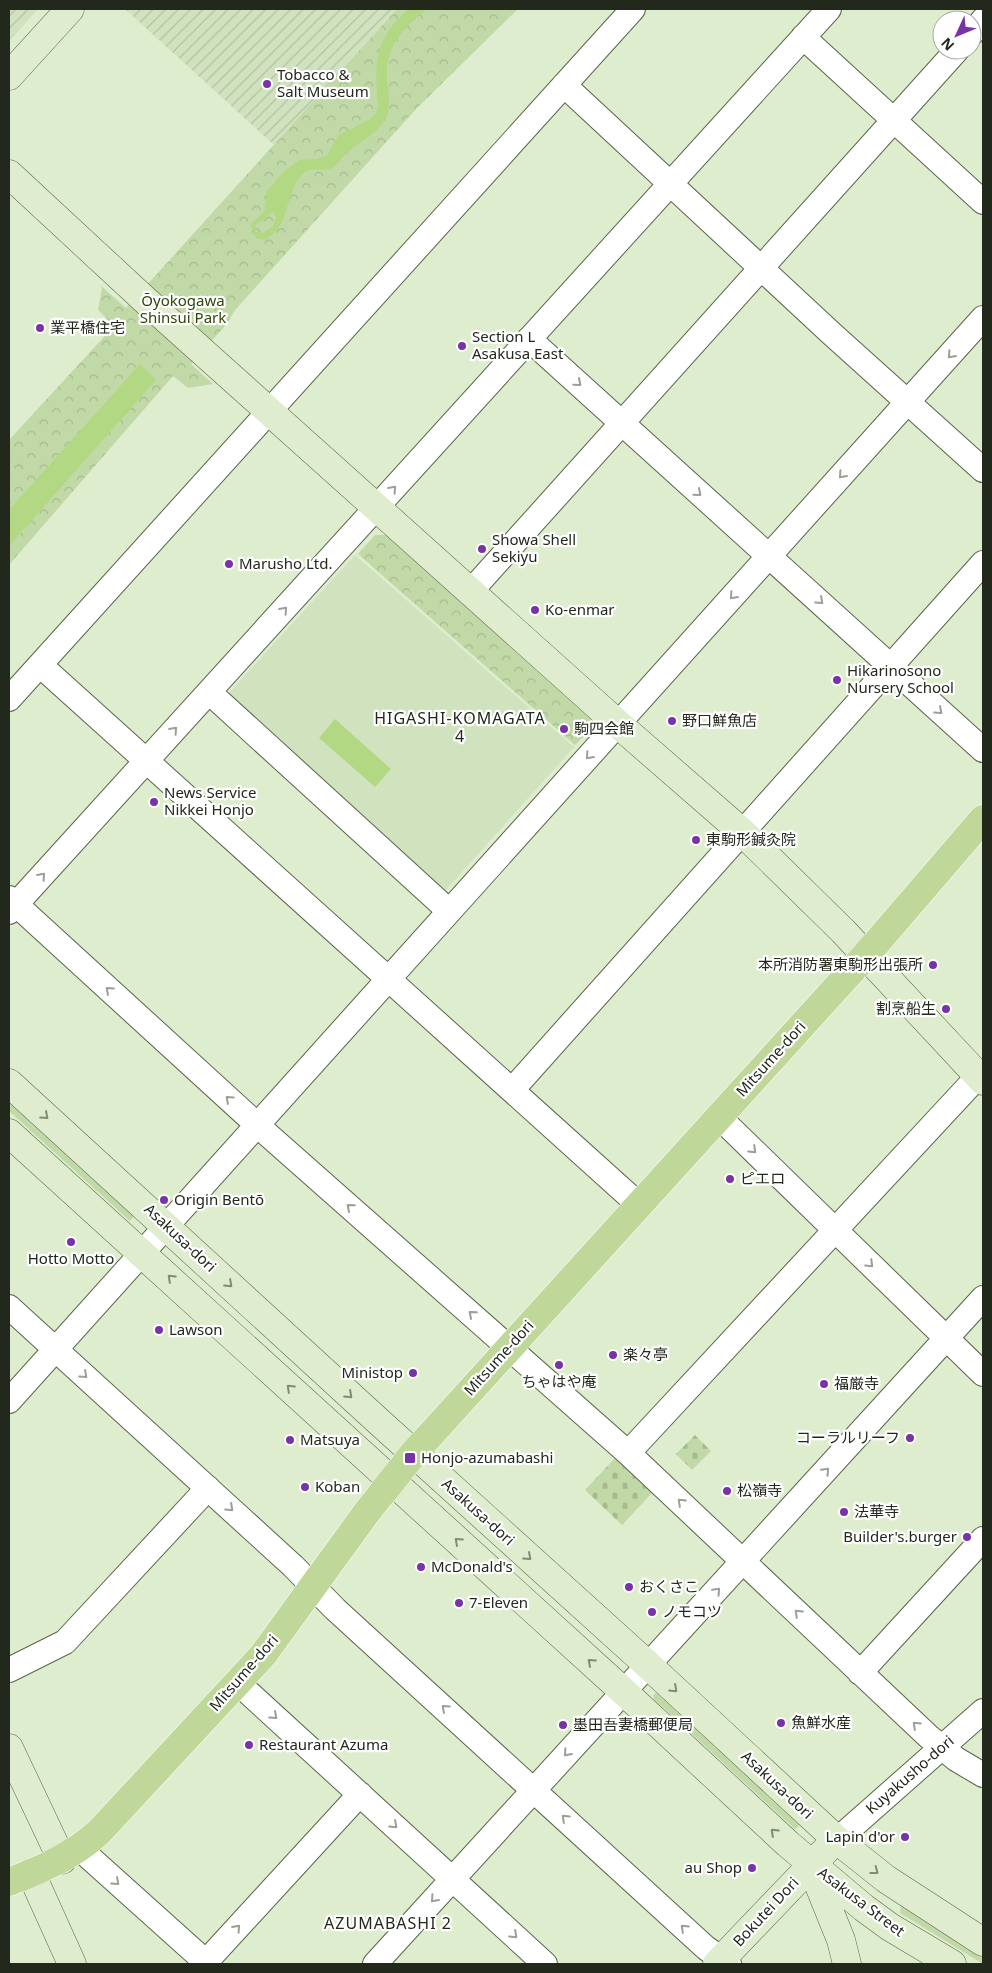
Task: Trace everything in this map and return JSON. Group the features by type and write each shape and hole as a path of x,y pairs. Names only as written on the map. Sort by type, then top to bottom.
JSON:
{"main road":[{"path":"9,76 70,9"},
{"path":"9,174 144,300 618,724 742,832 866,955 982,1076"},
{"name":"Mitsume-dori","path":"20,1877 71,1854 100,1832 238,1683 263,1655 391,1480 414,1453 509,1346 866,955 983,819"},
{"name":"Asakusa-dori","path":"9,1083 648,1665 837,1840"},
{"path":"9,1133 143,1253 811,1864"},
{"path":"9,1748 71,1854"},
{"path":"837,1840 886,1879 983,1942"},
{"name":"Bokutei Dori","path":"723,1962 811,1864 837,1840"},
{"name":"Asakusa Street","path":"811,1864 841,1940 847,1964"},
{"name":"Asakusa Street","path":"811,1864 890,1926 952,1964"},
{"path":"20,1877 72,1964"}],"street":[{"path":"9,700 633,9"},
{"path":"829,9 209,692 11,905 628,1453 941,1748 983,1775"},
{"path":"803,37 983,202"},
{"path":"470,591 948,60"},
{"path":"564,85 983,470"},
{"path":"9,1401 983,318"},
{"path":"528,340 622,422 983,750"},
{"path":"512,1090 983,564"},
{"path":"40,665 387,980 638,1204"},
{"path":"209,692 449,911"},
{"path":"628,1453 982,1076"},
{"path":"718,1116 983,1374"},
{"path":"375,1964 983,1298"},
{"path":"9,1307 293,1566 312,1587 723,1962"},
{"path":"9,1670 65,1642 208,1488"},
{"path":"860,1673 983,1539"},
{"path":"238,1683 452,1879 536,1961"},
{"name":"Kuyakusho-dori","path":"837,1840 983,1711"},
{"path":"71,1854 206,1964 360,1794"}],"shaded area":[{"path":"9,9 38,9 9,41"},
{"name":"Tobacco & Salt Museum","path":"125,9 397,9 274,145"},
{"path":"409,9 427,9 413,20 401,34 392,49 387,67 389,106 388,113 382,124 332,168 306,171 292,191 279,227 264,240 256,238 250,225 264,212 267,191 283,172 299,160 316,159 327,155 339,135 376,114 378,106 376,77 379,53 389,30","holes":["273,211 276,217 273,226 263,233 255,231 256,224 264,220"]},
{"path":"140,364 156,380 9,546 9,510"},
{"path":"355,555 574,747 444,892 226,696"},
{"path":"335,719 391,769 375,787 319,738"}],"green space":[{"name":"Ōyokogawa Shinsui Park","path":"397,9 518,9 417,108 236,309 225,326 191,364 213,384 188,388 173,376 9,565 9,440 114,326 98,310 102,288 99,284 126,308"},
{"path":"375,535 386,535 591,718 590,731 575,745 358,554"},
{"path":"9,1103 134,1216 130,1221 9,1111"},
{"path":"695,1435 711,1451 692,1470 676,1454"},
{"path":"615,1458 652,1493 622,1525 585,1490"},
{"path":"656,1693 800,1825 795,1829 654,1699 653,1695"},
{"path":"901,1905 983,1957 983,1964 900,1913"}],"place":[{"name":"Tobacco & Salt Museum","path":"267,84"},
{"name":"業平橋住宅","path":"40,328"},
{"name":"Section L Asakusa East","path":"462,346"},
{"name":"Showa Shell Sekiyu","path":"482,549"},
{"name":"Marusho Ltd.","path":"229,564"},
{"name":"Ko-enmar","path":"535,610"},
{"name":"Hikarinosono Nursery School","path":"837,680"},
{"name":"野口鮮魚店","path":"672,721"},
{"name":"駒四会館","path":"564,729"},
{"name":"News Service Nikkei Honjo","path":"154,802"},
{"name":"東駒形鍼灸院","path":"696,840"},
{"name":"本所消防署東駒形出張所","path":"933,965"},
{"name":"割烹船生","path":"946,1009"},
{"name":"ピエロ","path":"730,1179"},
{"name":"Origin Bentō","path":"164,1200"},
{"name":"Hotto Motto","path":"71,1242"},
{"name":"Lawson","path":"159,1330"},
{"name":"楽々亭","path":"613,1355"},
{"name":"ちゃはや庵","path":"559,1365"},
{"name":"Ministop","path":"413,1373"},
{"name":"福厳寺","path":"824,1384"},
{"name":"コーラルリーフ","path":"910,1438"},
{"name":"Matsuya","path":"290,1440"},
{"name":"Honjo-azumabashi","path":"410,1458"},
{"name":"Koban","path":"305,1487"},
{"name":"松嶺寺","path":"727,1491"},
{"name":"法華寺","path":"844,1512"},
{"name":"Builder's.burger","path":"967,1537"},
{"name":"McDonald's","path":"421,1567"},
{"name":"おくさこ","path":"629,1587"},
{"name":"7-Eleven","path":"459,1603"},
{"name":"ノモコツ","path":"652,1612"},
{"name":"魚鮮水産","path":"781,1723"},
{"name":"墨田吾妻橋郵便局","path":"563,1725"},
{"name":"Restaurant Azuma","path":"249,1745"},
{"name":"Lapin d'or","path":"905,1837"},
{"name":"au Shop","path":"752,1868"}],"district":[{"name":"HIGASHI-KOMAGATA 4","path":"460,727"},
{"name":"AZUMABASHI 2","path":"388,1923"}]}
